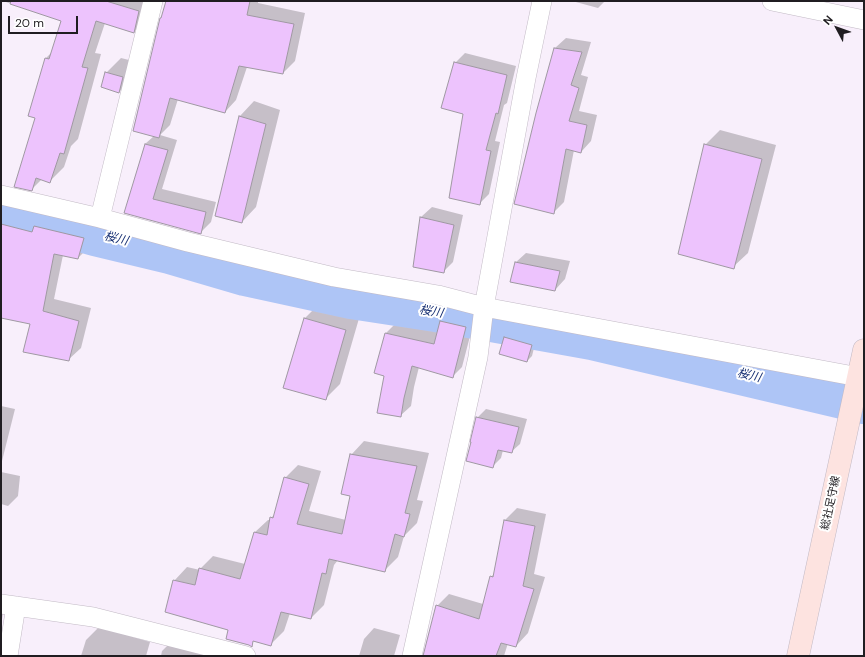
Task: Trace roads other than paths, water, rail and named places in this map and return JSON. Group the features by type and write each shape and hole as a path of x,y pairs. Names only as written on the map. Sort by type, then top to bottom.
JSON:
{"main road":[{"name":"総社足守線","path":"798,656 851,409 859,380 864,350"}],"street":[{"path":"100,218 152,1"},
{"path":"412,656 478,357 483,315 526,78 542,1"},
{"path":"772,1 864,20"},
{"path":"1,195 100,218 188,242 334,277 438,295 483,315 859,380"},
{"path":"8,656 8,605 94,617 246,656"}],"waterway":[{"name":"桜川","path":"1,211 24,215 95,235 170,253 245,275 351,298 436,311 592,339 864,403"}]}
